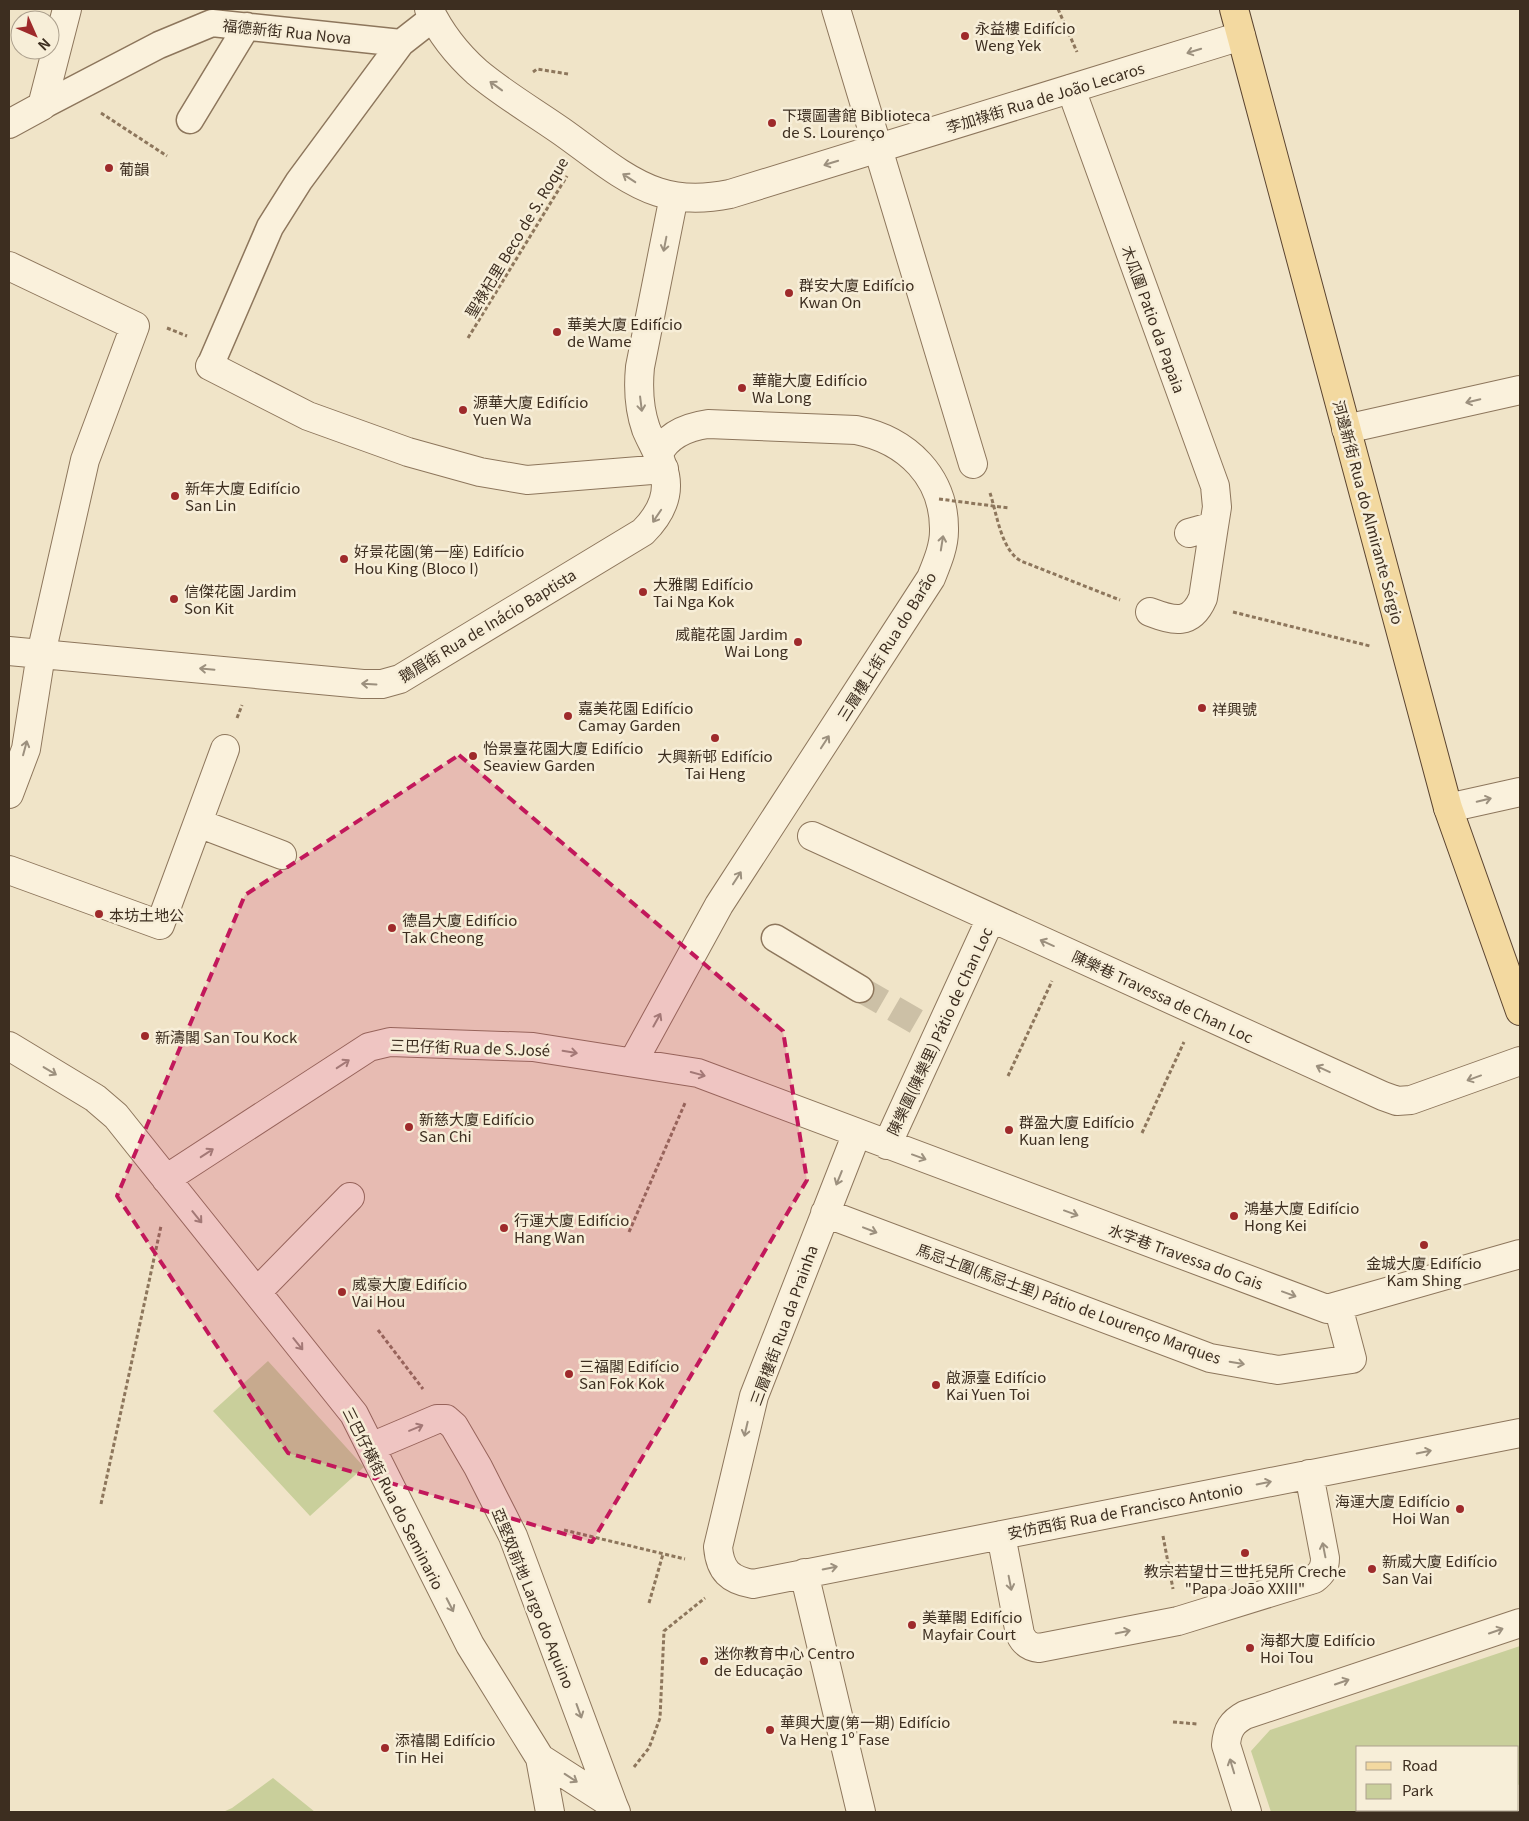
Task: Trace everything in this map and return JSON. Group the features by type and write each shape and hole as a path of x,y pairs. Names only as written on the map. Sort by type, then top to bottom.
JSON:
{"main road":[{"name":"河邊新街 Rua do Almirante Sérgio","path":"1234,9 1448,808 1520,1011"}],"street":[{"path":"9,124 42,106 67,9"},
{"path":"836,9 973,464"},
{"path":"431,13 401,43 299,181 270,226 214,357 308,416 408,452 480,472 527,480 661,462"},
{"name":"李加祿街 Rua de João Lecaros","path":"431,13 453,47 477,72 584,147 641,185 674,196 700,198 730,194 1241,36"},
{"name":"福德新街 Rua Nova","path":"42,106 159,44 212,23 401,43"},
{"path":"190,120 247,26"},
{"name":"木瓜圍 Patio da Papaia","path":"1081,86 1215,486 1217,507 1201,529 1203,598 1199,607 1188,617 1179,620 1169,619 1150,612"},
{"name":"鵝眉街 Rua de Inácio Baptista","path":"9,651 373,685 382,684 400,679 643,532 661,510 666,492 661,462 643,417 639,377 674,196"},
{"path":"9,266 135,326 85,460 42,654 26,749 9,794"},
{"path":"1346,428 1520,390"},
{"name":"三層樓上街 Rua do Barão","path":"633,1062 719,905 931,578 942,547 944,531 940,499 925,470 914,458 887,439 872,433 856,430 708,424 689,427 666,443 661,462"},
{"path":"9,870 160,925 225,749"},
{"path":"1448,808 1520,792"},
{"path":"198,823 282,855"},
{"name":"陳樂巷 Travessa de Chan Loc","path":"812,836 1397,1101 1411,1100 1520,1061"},
{"name":"陳樂圍(陳樂里) Pátio de Chan Loc","path":"887,1145 991,918"},
{"path":"774,938 860,988"},
{"name":"三巴仔街 Rua de S.José","path":"166,1179 370,1047 390,1042 533,1047 698,1073"},
{"name":"三巴仔橫街 Rua do Seminario","path":"9,1046 95,1098 116,1116 354,1414 470,1645 540,1758 614,1809"},
{"name":"水字巷 Travessa do Cais","path":"698,1073 1327,1309 1520,1254"},
{"name":"三層樓街 Rua da Prainha","path":"727,1573 719,1558 718,1547 754,1396 857,1133"},
{"path":"257,1292 350,1198"},
{"name":"馬忌士圍(馬忌士里) Pátio de Lourenço Marques","path":"825,1213 1210,1358 1278,1370 1352,1359 1338,1306"},
{"path":"371,1447 437,1419 446,1419"},
{"name":"亞堅奴前地 Largo do Aquino","path":"446,1419 454,1426 478,1467 513,1536 614,1809"},
{"name":"安仿西街 Rua de Francisco Antonio","path":"727,1573 742,1582 754,1584 1520,1433"},
{"path":"1001,1535 1020,1634 1023,1640 1032,1647 1039,1648 1178,1621 1314,1579 1320,1575 1325,1558 1309,1474"},
{"path":"804,1574 860,1812"},
{"path":"1247,1812 1226,1745 1230,1727 1236,1720 1245,1715 1520,1623"},
{"path":"540,1758 550,1812"}],"path":[{"path":"1058,9 1081,86"},
{"path":"69,92 166,156"},
{"name":"聖祿杞里 Beco de S. Roque","path":"468,338 584,147"},
{"path":"135,326 138,317 214,357"},
{"path":"973,464 985,477 1006,545 1014,556 1021,561 1150,612"},
{"path":"940,499 1009,508"},
{"path":"1229,611 1407,656"},
{"path":"225,749 254,674"},
{"path":"1008,1076 1066,951"},
{"path":"1142,1133 1198,1012"},
{"path":"629,1232 698,1073"},
{"path":"101,1504 160,1232"},
{"path":"378,1330 446,1419"},
{"path":"1158,1504 1178,1621"},
{"path":"564,1530 662,1554 727,1573"},
{"path":"649,1603 662,1554"},
{"path":"649,1748 660,1718 664,1631 727,1573"}],"highlighted area":[{"path":"459,755 783,1031 807,1180 592,1542 288,1453 117,1196 245,895"}],"green space":[{"path":"268,1361 364,1467 310,1516 213,1411"},
{"path":"1520,1646 1519,1784 1519,1746 1356,1746 1356,1811 1434,1811 1271,1812 1251,1751 1270,1730"},
{"path":"273,1778 315,1812 223,1812 232,1808"}],"tunnel":[{"path":"860,989 938,1034"}],"place":[{"name":"永益樓 Edifício Weng Yek","path":"965,36"},
{"name":"下環圖書館 Biblioteca de S. Lourenço","path":"772,123"},
{"name":"葡韻","path":"109,168"},
{"name":"群安大廈 Edifício Kwan On","path":"789,293"},
{"name":"華美大廈 Edifício de Wame","path":"557,332"},
{"name":"華龍大廈 Edifício Wa Long","path":"742,388"},
{"name":"源華大廈 Edifício Yuen Wa","path":"463,410"},
{"name":"新年大廈 Edifício San Lin","path":"175,496"},
{"name":"好景花園(第一座) Edifício Hou King (Bloco I)","path":"344,559"},
{"name":"大雅閣 Edifício Tai Nga Kok","path":"643,592"},
{"name":"信傑花園 Jardim Son Kit","path":"174,599"},
{"name":"威龍花園 Jardim Wai Long","path":"798,642"},
{"name":"祥興號","path":"1202,708"},
{"name":"嘉美花園 Edifício Camay Garden","path":"568,716"},
{"name":"大興新邨 Edifício Tai Heng","path":"715,738"},
{"name":"怡景臺花園大廈 Edifício Seaview Garden","path":"473,756"},
{"name":"本坊土地公","path":"99,914"},
{"name":"德昌大廈 Edifício Tak Cheong","path":"392,928"},
{"name":"新濤閣 San Tou Kock","path":"145,1036"},
{"name":"新慈大廈 Edifício San Chi","path":"409,1127"},
{"name":"群盈大廈 Edifício Kuan Ieng","path":"1009,1130"},
{"name":"鴻基大廈 Edifício Hong Kei","path":"1234,1216"},
{"name":"行運大廈 Edifício Hang Wan","path":"504,1228"},
{"name":"金城大廈 Edifício Kam Shing","path":"1424,1245"},
{"name":"威豪大廈 Edifício Vai Hou","path":"342,1292"},
{"name":"三福閣 Edifício San Fok Kok","path":"569,1374"},
{"name":"啟源臺 Edifício Kai Yuen Toi","path":"936,1385"},
{"name":"海運大廈 Edifício Hoi Wan","path":"1460,1509"},
{"name":"教宗若望廿三世托兒所 Creche \"Papa João XXIII\"","path":"1245,1553"},
{"name":"新威大廈 Edifício San Vai","path":"1372,1569"},
{"name":"美華閣 Edifício Mayfair Court","path":"912,1625"},
{"name":"海都大廈 Edifício Hoi Tou","path":"1250,1648"},
{"name":"迷你教育中心 Centro de Educação","path":"704,1661"},
{"name":"華興大廈(第一期) Edifício Va Heng 1º Fase","path":"770,1730"},
{"name":"添禧閣 Edifício Tin Hei","path":"385,1748"}]}
